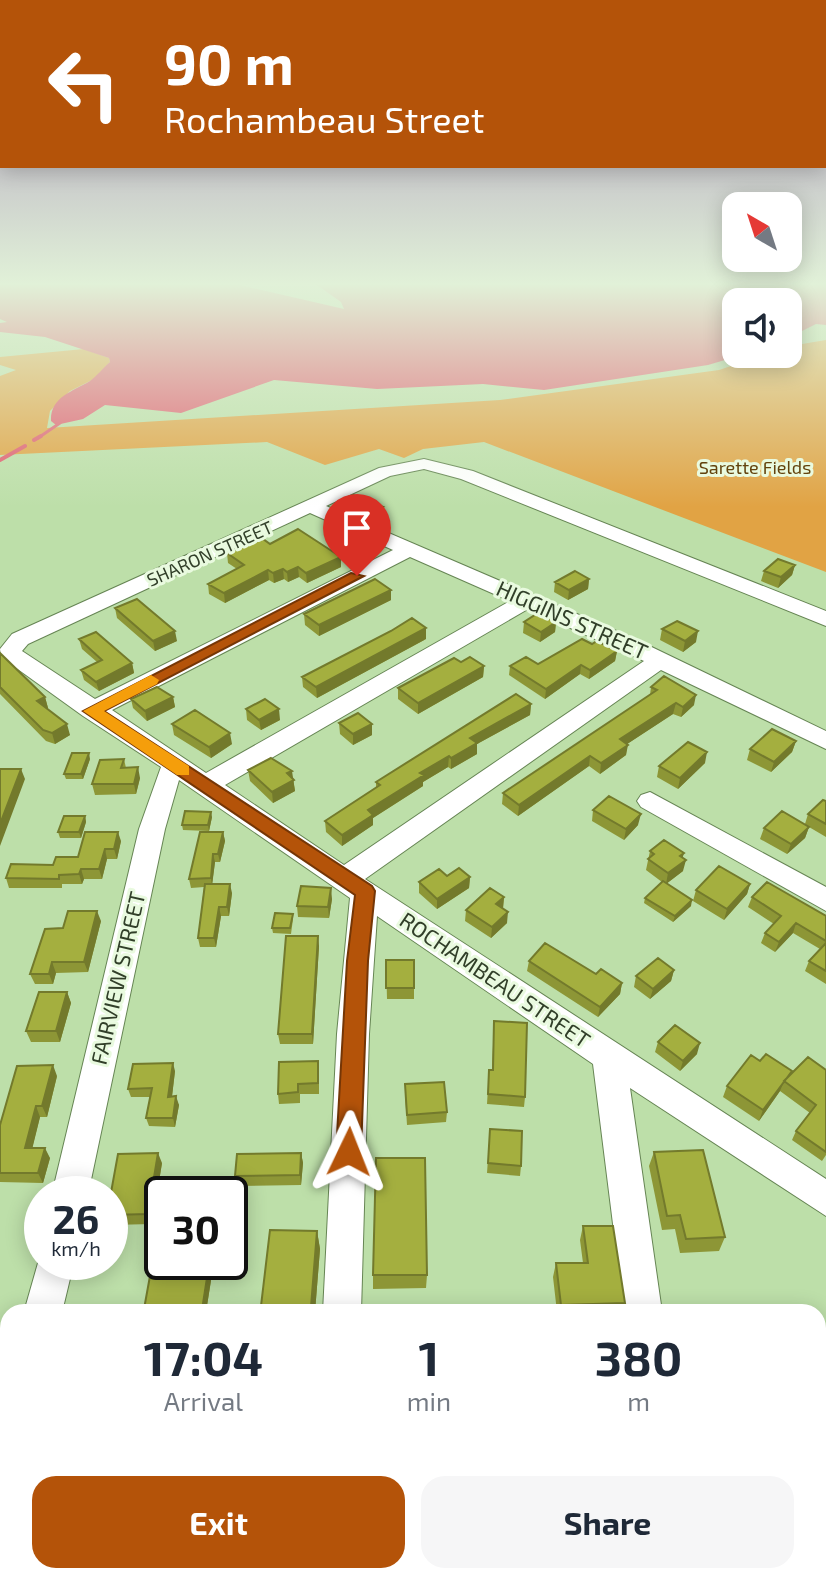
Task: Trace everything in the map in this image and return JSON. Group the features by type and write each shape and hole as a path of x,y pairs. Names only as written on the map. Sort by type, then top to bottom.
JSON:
{"street":[{"name":"SHARON STREET","path":"9,649 20,639 314,508 385,472 413,465 435,465 467,475 826,619"},
{"name":"HIGGINS STREET","path":"314,508 660,660 826,741"},
{"path":"91,711 410,549"},
{"path":"205,785 527,600"},
{"name":"ROCHAMBEAU STREET","path":"9,649 11,657 91,711 356,885 609,1058 826,1199"},
{"path":"342,1304 356,885 660,660"},
{"name":"FAIRVIEW STREET","path":"74,1176 152,829 163,789 175,765"},
{"path":"650,801 826,900"},
{"path":"609,1058 642,1304"},
{"path":"45,1304 51,1280"}],"green space":[{"name":"Sarette Fields","path":"0,359 109,359 110,362 94,379 70,391 50,411 47,428 500,400 725,368 802,368 802,359 826,359 826,572 484,442 423,449 404,458 379,449 325,465 267,442 0,455 0,376 16,370 0,365"}],"shaded area":[{"path":"109,359 722,359 708,365 544,390 483,384 377,389 274,380 181,413 105,405 83,419 56,425 51,421 58,401 93,379 110,362"}],"building":[{"path":"353,495 383,507 372,513 343,501"},
{"path":"298,529 341,557 306,573 298,567 287,572 283,569 273,573 268,570 224,593 208,584 244,565 227,553 263,539 270,544"},
{"path":"778,559 795,565 781,577 764,571"},
{"path":"575,571 589,579 569,590 555,582"},
{"path":"375,579 391,590 319,625 304,614"},
{"path":"137,599 175,631 153,641 115,608"},
{"path":"538,613 556,622 541,632 524,622"},
{"path":"412,618 426,628 316,687 302,677 391,631"},
{"path":"677,621 698,631 685,641 662,629"},
{"path":"96,632 132,663 96,682 81,670 102,660 79,639"},
{"path":"582,639 592,644 597,641 617,651 590,670 581,665 546,689 510,666 526,657 538,664"},
{"path":"0,653 45,697 37,701 67,724 52,733 43,730 0,687"},
{"path":"470,657 484,666 418,703 398,688 454,658 461,662"},
{"path":"664,676 696,695 683,707 676,703 620,739 628,745 601,763 590,756 519,805 503,793 657,690 651,687"},
{"path":"157,687 173,697 145,711 131,699"},
{"path":"516,694 531,704 470,738 477,743 420,773 424,775 368,810 373,815 342,835 325,821 380,785 376,782"},
{"path":"265,699 279,709 259,720 246,709"},
{"path":"195,710 230,733 209,747 172,724"},
{"path":"358,713 372,724 353,734 339,723"},
{"path":"772,729 796,741 774,762 750,749"},
{"path":"688,742 707,752 680,778 659,766"},
{"path":"72,753 89,753 81,774 64,774"},
{"path":"271,758 292,771 287,773 294,780 272,792 248,770"},
{"path":"124,759 121,768 138,767 134,784 92,784 100,760"},
{"path":"0,769 21,769 0,824"},
{"path":"609,796 641,814 626,829 593,810"},
{"path":"823,800 826,801 826,824 808,814"},
{"path":"185,811 211,812 208,825 182,825"},
{"path":"782,811 809,827 791,844 764,828"},
{"path":"64,816 85,816 79,832 58,832"},
{"path":"85,832 118,832 114,849 105,849 99,869 81,869 79,874 59,875 59,879 6,878 11,864 53,865 56,857 78,857"},
{"path":"200,832 223,832 218,854 213,854 211,878 189,879"},
{"path":"664,840 684,853 680,856 686,860 668,873 648,859 654,854 650,851"},
{"path":"719,866 750,884 727,909 696,890"},
{"path":"459,868 470,877 437,899 419,882 439,869 447,876"},
{"path":"663,881 692,900 675,916 645,898"},
{"path":"767,882 826,916 826,941 796,923 779,942 765,933 781,916 752,897"},
{"path":"205,884 230,884 227,907 219,907 214,938 198,938"},
{"path":"301,886 331,888 328,907 297,906"},
{"path":"490,888 504,897 496,904 508,912 492,927 466,910"},
{"path":"68,911 97,911 84,962 52,962 49,974 30,974 45,929 63,928"},
{"path":"275,913 293,914 290,928 272,928"},
{"path":"286,936 318,936 312,1034 278,1034"},
{"path":"545,943 596,974 601,969 622,983 600,1007 529,961"},
{"path":"826,943 826,971 809,961"},
{"path":"658,958 674,970 653,989 636,976"},
{"path":"386,960 414,960 414,988 386,988"},
{"path":"39,992 67,992 56,1031 26,1031"},
{"path":"494,1021 527,1023 525,1097 488,1094 489,1070 493,1070"},
{"path":"675,1025 700,1043 683,1061 658,1042"},
{"path":"766,1054 792,1071 763,1110 727,1086 751,1055 760,1061"},
{"path":"808,1057 826,1070 826,1152 796,1131 816,1105 784,1081"},
{"path":"318,1061 318,1083 298,1084 298,1092 278,1094 279,1062"},
{"path":"173,1063 168,1097 176,1096 173,1118 146,1118 152,1088 128,1089 133,1064"},
{"path":"53,1065 42,1106 36,1106 25,1148 45,1148 38,1173 0,1173 0,1125 17,1066"},
{"path":"444,1082 447,1112 407,1115 405,1084"},
{"path":"490,1129 522,1131 521,1166 488,1163"},
{"path":"703,1150 725,1237 686,1239 680,1215 667,1216 654,1152"},
{"path":"158,1153 154,1176 144,1176 144,1214 128,1215 128,1176 114,1176 118,1154"},
{"path":"301,1153 300,1175 235,1176 237,1154"},
{"path":"376,1158 425,1158 427,1275 373,1275"},
{"path":"583,1226 613,1226 625,1303 561,1304 556,1263 588,1263"},
{"path":"270,1230 317,1231 311,1304 261,1304"},
{"path":"149,1280 207,1280 203,1304 145,1304"}],"waterway":[{"path":"41,436 60,423"},
{"path":"34,440 41,436"},
{"path":"0,460 25,446"}],"slow traffic":[{"path":"151,680 91,711 183,770"}],"route":[{"path":"349,1152 353,1034 365,891 91,711 357,576"}]}
